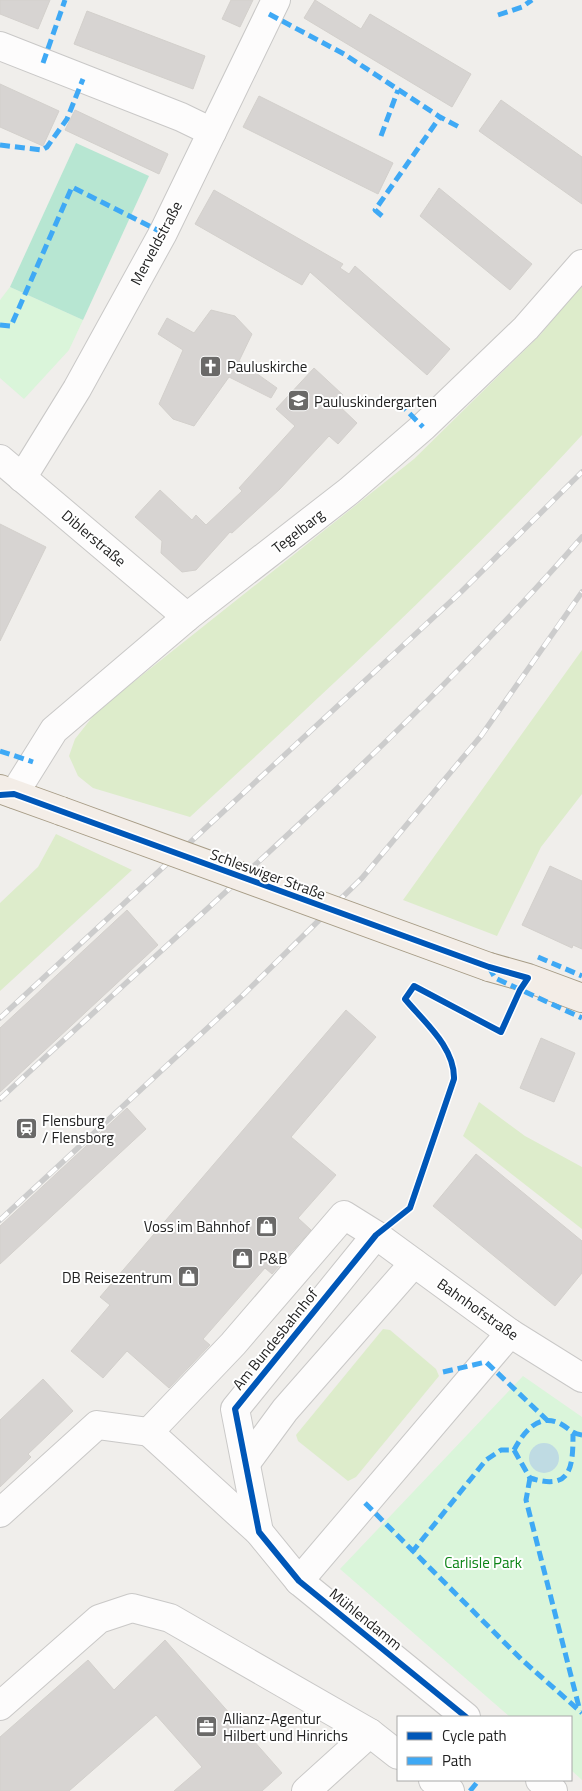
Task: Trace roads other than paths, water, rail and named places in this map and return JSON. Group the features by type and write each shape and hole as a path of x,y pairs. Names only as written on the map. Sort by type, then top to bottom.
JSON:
{"main road":[{"name":"Schleswiger Straße","path":"7,791 489,967 528,978 582,998"}],"street":[{"name":"Merveldstraße","path":"22,478 77,389 163,233 276,0"},
{"path":"0,46 181,117 212,132"},
{"name":"Tegelbarg","path":"7,791 54,730 187,617 349,491 423,427 526,328 582,264"},
{"name":"Diblerstraße","path":"0,459 187,617"},
{"name":"Bahnhofstraße","path":"149,1432 233,1344 344,1215 376,1234 510,1333 582,1378"},
{"name":"Am Bundesbahnhof","path":"259,1532 235,1409 376,1234"},
{"path":"246,1463 285,1410 414,1263"},
{"path":"299,1581 510,1333"},
{"path":"0,1513 97,1425 149,1432"},
{"name":"Mühlendamm","path":"149,1432 259,1532 299,1581 465,1716"},
{"path":"0,1706 99,1619 132,1608 170,1618 370,1733 397,1754"},
{"path":"306,1791 370,1733"},
{"path":"435,1781 450,1791"},
{"path":"541,1781 553,1791"}],"water":[{"path":"544,1443 555,1447 559,1458 555,1469 544,1473 533,1469 529,1458 533,1447"}],"railway":[{"path":"0,1018 461,592 582,472"},
{"path":"0,1099 372,756 444,685 582,537"},
{"path":"0,1220 242,996 362,878 481,736 582,592"}],"place":[{"name":"Pauluskirche","path":"211,366"},
{"name":"Pauluskindergarten","path":"298,401"},
{"name":"Flensburg / Flensborg","path":"26,1129"},
{"name":"Voss im Bahnhof","path":"266,1226"},
{"name":"P&B","path":"243,1258"},
{"name":"DB Reisezentrum","path":"188,1277"},
{"name":"Allianz-Agentur Hilbert und Hinrichs","path":"207,1727"}],"park label":[{"name":"Carlisle Park","path":"483,1562"}]}
